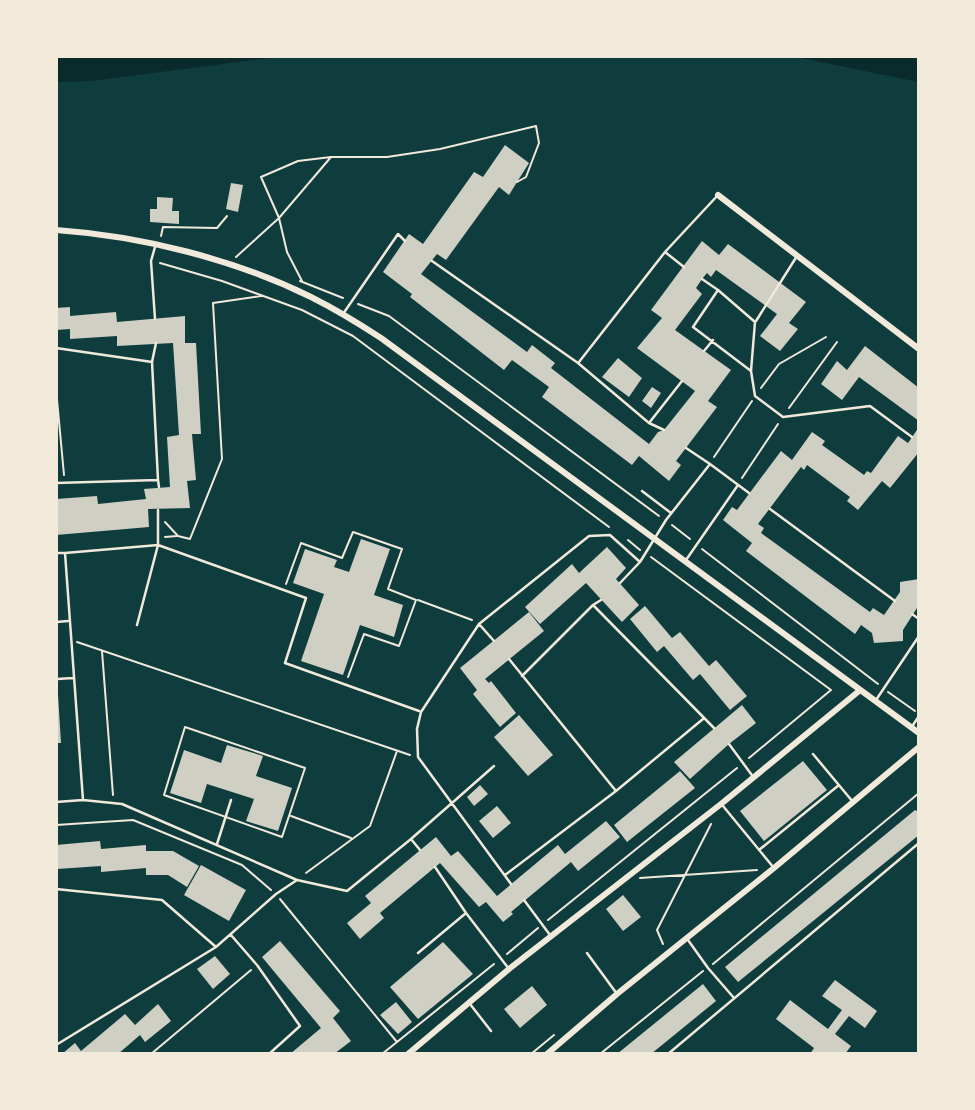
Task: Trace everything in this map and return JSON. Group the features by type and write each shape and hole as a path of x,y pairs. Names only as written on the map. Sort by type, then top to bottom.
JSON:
{"street":[{"path":"718,195 919,349"},
{"path":"56,230 156,244 246,271 309,296 344,314 381,338 919,733"},
{"path":"408,1054 509,969 754,778 859,691"},
{"path":"547,1054 617,993 774,868 919,747"}],"lane":[{"path":"578,363 665,253 718,195"},
{"path":"344,314 398,234 405,241"},
{"path":"155,319 151,261 156,244"},
{"path":"665,253 684,267"},
{"path":"797,256 755,322 751,371 755,396 783,417 870,406 912,437"},
{"path":"432,261 578,363 649,423 664,430"},
{"path":"702,279 755,322"},
{"path":"718,290 693,327 751,371"},
{"path":"705,351 713,340"},
{"path":"156,343 152,362 159,487"},
{"path":"56,348 152,362"},
{"path":"649,423 682,381"},
{"path":"686,448 749,493"},
{"path":"620,583 640,562 671,513 710,464"},
{"path":"56,483 158,480"},
{"path":"685,562 738,485"},
{"path":"642,491 671,513"},
{"path":"770,509 895,601"},
{"path":"137,625 158,545 158,512"},
{"path":"511,884 418,758 417,729 421,712 479,624 589,536 610,536 640,562"},
{"path":"56,553 158,545 306,598 285,663 421,712"},
{"path":"65,553 83,800"},
{"path":"522,676 601,600"},
{"path":"593,605 714,729"},
{"path":"912,614 919,619"},
{"path":"56,622 68,621"},
{"path":"479,624 494,641"},
{"path":"875,702 919,636"},
{"path":"509,659 616,791"},
{"path":"57,679 73,678"},
{"path":"911,727 919,715"},
{"path":"505,875 616,791 704,719"},
{"path":"729,744 754,778"},
{"path":"813,754 853,802"},
{"path":"56,802 83,800 122,804 297,880 347,891 495,766"},
{"path":"759,850 839,785"},
{"path":"217,844 231,800"},
{"path":"721,804 774,868"},
{"path":"411,839 420,850"},
{"path":"667,1054 917,849 919,843"},
{"path":"435,867 509,969"},
{"path":"56,1045 216,947 276,894 297,880"},
{"path":"56,889 162,900 216,947"},
{"path":"524,900 552,937"},
{"path":"418,953 466,913"},
{"path":"231,935 257,965 300,1026 269,1054"},
{"path":"686,937 734,998"},
{"path":"587,953 617,993"},
{"path":"470,1004 491,1031"}],"path":[{"path":"303,282 287,253 279,218 261,177 298,160 387,157 440,149 536,126 540,143 526,177 517,182"},
{"path":"229,254 236,257 279,218 331,158"},
{"path":"156,244 163,227 217,228 227,216"},
{"path":"151,261 222,281 302,310 353,337 613,529"},
{"path":"292,278 389,316 666,520 919,715"},
{"path":"158,512 178,536 190,539 222,459 213,303 262,296"},
{"path":"56,389 64,483"},
{"path":"285,590 301,543 342,558 353,532 402,549 388,589 462,615 479,624"},
{"path":"382,1054 831,690 624,537"},
{"path":"346,685 364,634 399,646 416,600"},
{"path":"71,639 418,758"},
{"path":"102,650 114,803"},
{"path":"185,727 305,768 289,816 282,837 164,795 185,727"},
{"path":"297,880 370,826 398,751"},
{"path":"600,1054 919,793"},
{"path":"667,953 657,930 721,804"},
{"path":"289,816 352,839"},
{"path":"56,825 133,820 242,865 276,894 397,1042"},
{"path":"625,879 774,868"},
{"path":"151,1054 257,965"}],"water":[{"path":"56,56 286,56 91,81 56,82"},
{"path":"791,56 919,56 919,82"}],"building":[{"path":"505,145 529,163 509,195 499,187 446,260 437,254 421,274 527,352 532,345 555,363 551,368 649,444 658,432 664,430 695,391 637,348 662,318 651,310 702,241 719,255 728,244 806,302 789,323 798,329 780,351 760,336 777,314 716,270 711,277 707,273 702,279 696,288 702,294 675,330 731,370 708,401 717,407 676,461 681,465 669,481 639,456 632,465 542,397 549,387 512,360 504,370 410,297 412,294 383,272 409,234 423,244 474,172 483,177"},
{"path":"231,183 243,185 238,212 226,209"},
{"path":"157,197 173,198 172,211 179,211 179,224 150,222 150,209 157,209"},
{"path":"70,307 70,316 116,312 117,322 185,316 185,343 196,343 201,434 192,434 196,480 187,481 190,508 148,509 149,527 56,535 56,499 97,496 98,504 146,499 144,489 170,487 167,437 179,435 173,343 117,346 117,336 70,339 70,329 56,330 56,308"},
{"path":"865,346 919,388 919,421 859,377 842,400 821,384 837,361 847,370"},
{"path":"618,358 642,378 629,397 602,377"},
{"path":"652,387 661,393 651,408 642,401"},
{"path":"919,427 919,452 890,488 882,481 858,510 847,501 850,497 807,465 804,470 801,467 758,524 764,528 761,533 870,612 873,608 884,615 900,592 900,582 919,579 919,609 917,608 903,630 903,641 874,643 872,633 861,625 855,634 746,551 752,543 723,520 732,507 737,510 781,451 792,460 812,432 825,441 822,445 864,475 867,471 871,473 898,436 908,443"},
{"path":"361,539 390,549 374,595 403,605 394,637 360,625 343,675 301,661 324,594 293,583 305,549 337,560 334,567 349,572"},
{"path":"607,547 626,568 616,579 639,605 622,622 586,583 540,624 525,607 572,564 579,573"},
{"path":"645,606 672,638 680,632 709,666 716,660 747,696 730,710 700,674 693,680 664,646 657,652 630,619"},
{"path":"529,612 544,631 485,679 489,683 491,681 516,713 500,727 473,694 477,690 460,668"},
{"path":"58,695 61,743 56,743"},
{"path":"742,705 756,723 690,779 674,762"},
{"path":"519,715 553,755 528,776 494,737"},
{"path":"227,745 263,756 256,776 292,788 278,831 246,821 254,799 207,784 201,803 170,793 184,750 221,763"},
{"path":"803,761 827,790 764,841 740,811"},
{"path":"680,771 695,788 627,842 614,825"},
{"path":"480,785 488,794 474,806 467,797"},
{"path":"497,806 511,823 493,838 479,821"},
{"path":"915,810 919,812 919,835 738,982 725,967"},
{"path":"606,821 620,837 578,871 571,862 511,912 513,914 503,922 486,902 479,907 440,863 380,913 384,918 360,939 347,923 371,903 365,896 436,837 451,856 458,851 497,896 558,845 565,854"},
{"path":"100,841 101,849 146,845 146,851 173,851 199,866 187,887 168,875 146,875 146,868 101,872 101,866 57,869 56,845"},
{"path":"201,865 246,890 229,921 184,895"},
{"path":"623,895 641,917 623,931 606,909"},
{"path":"280,941 340,1011 333,1018 351,1041 334,1054 290,1054 321,1028 262,957"},
{"path":"443,942 473,974 418,1019 390,987"},
{"path":"215,956 230,974 213,989 197,969"},
{"path":"835,980 877,1011 865,1028 849,1016 835,1034 851,1046 845,1054 810,1054 814,1048 776,1019 790,1000 828,1029 842,1010 822,996"},
{"path":"703,984 716,1001 651,1054 617,1054"},
{"path":"532,986 547,1005 520,1028 504,1009"},
{"path":"396,1002 412,1022 398,1034 380,1015"},
{"path":"158,1004 171,1021 145,1042 140,1035 118,1054 62,1054 75,1043 81,1051 125,1014 135,1025"}]}
